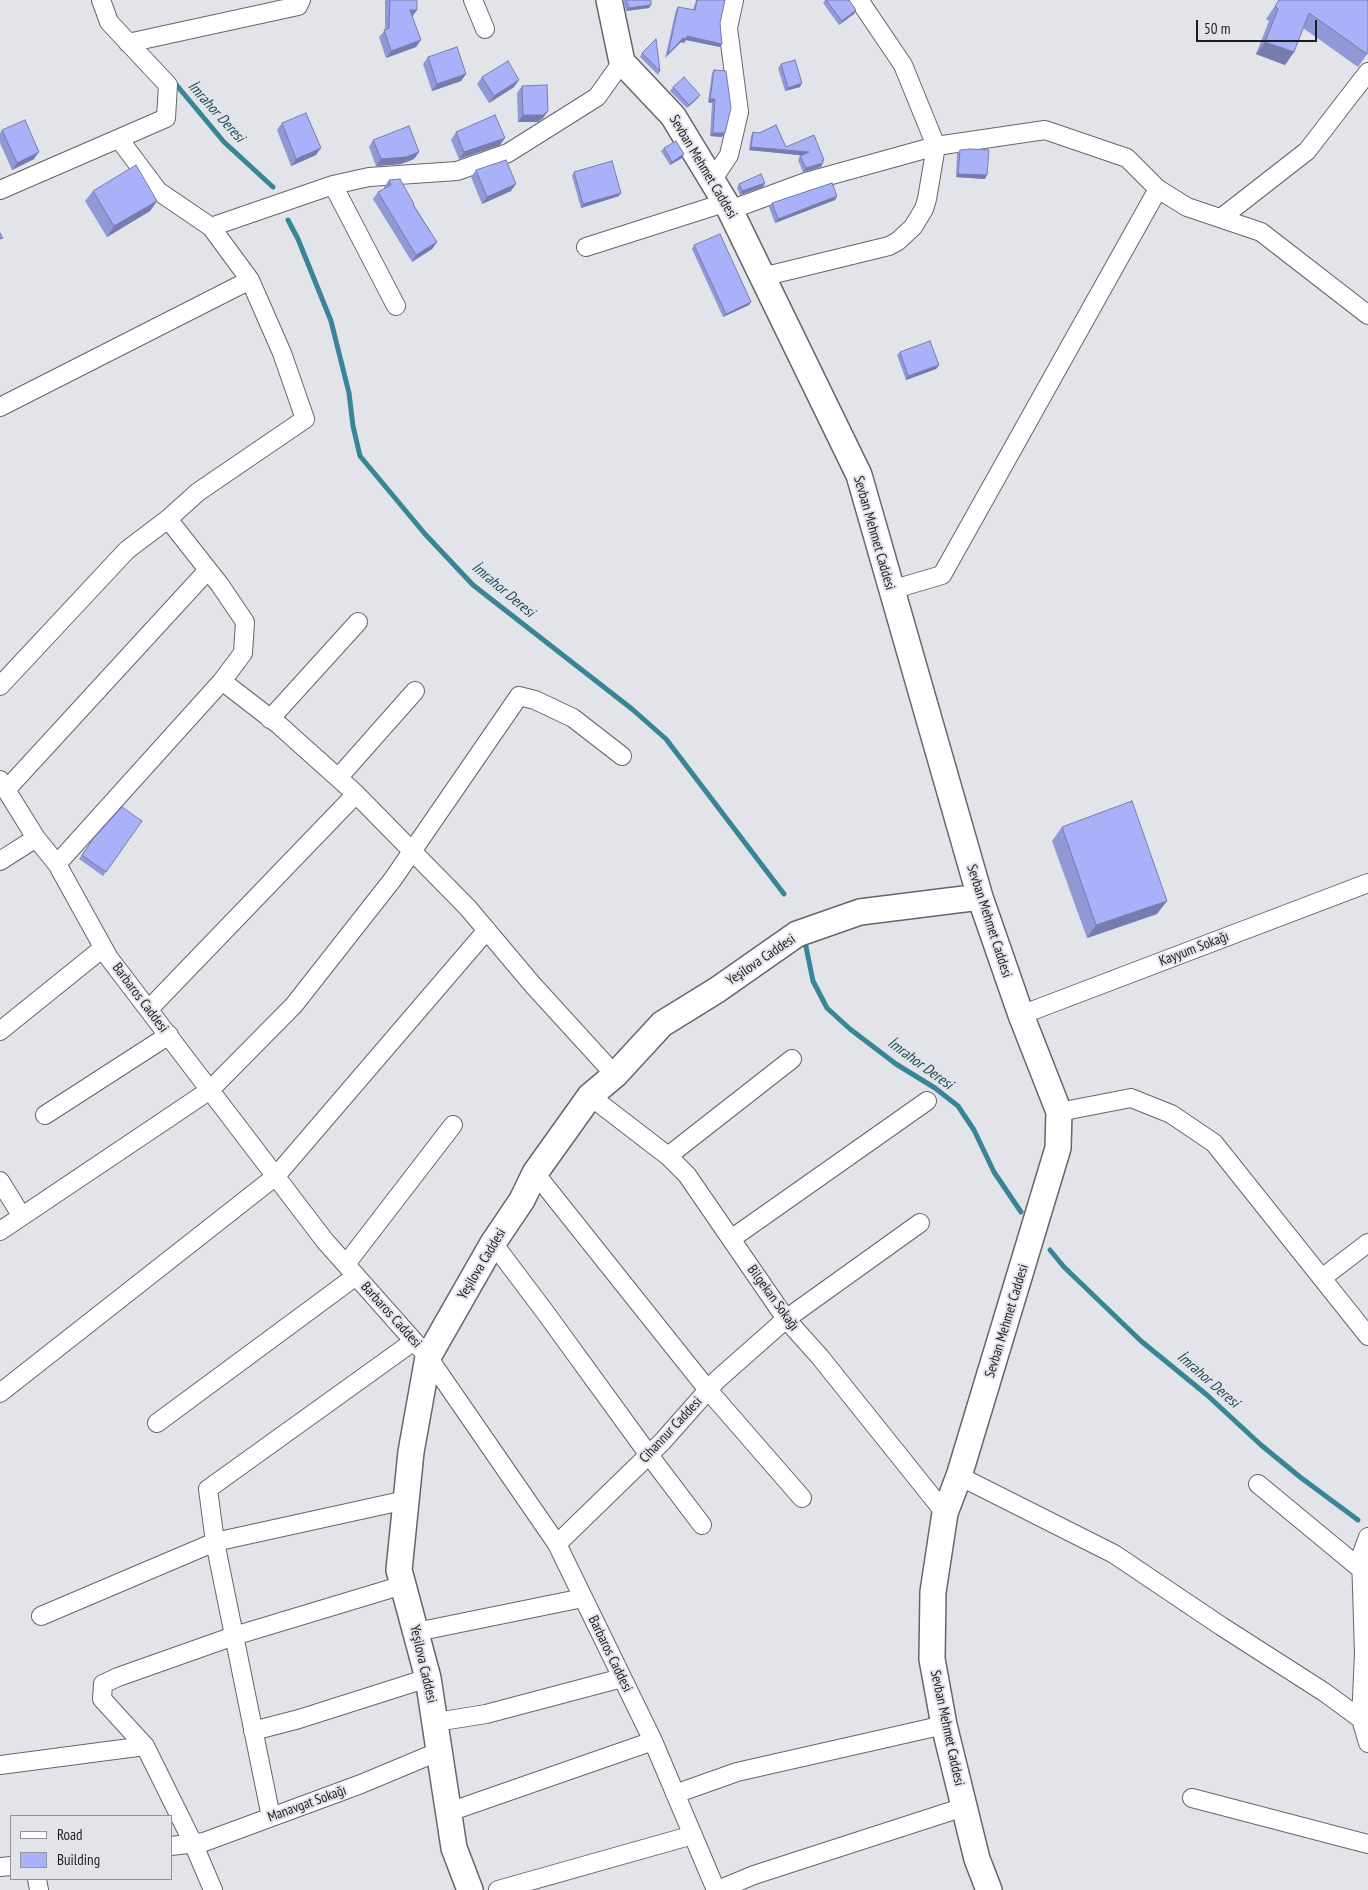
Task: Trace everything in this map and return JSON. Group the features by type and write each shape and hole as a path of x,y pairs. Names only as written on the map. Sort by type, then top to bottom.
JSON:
{"main road":[{"path":"609,0 622,62"},
{"name":"Sevban Mehmet Caddesi","path":"622,62 673,116 727,207 859,475 980,897 1021,1015 1059,1112 1058,1148 1044,1202 959,1476 945,1513 933,1592 932,1659 944,1725 977,1859 989,1890"},
{"name":"Yeşilova Caddesi","path":"470,1890 454,1848 428,1678 399,1570 421,1349 522,1200 535,1173 590,1096 615,1075 662,1024 717,990 797,934 860,912 980,897"}],"street":[{"path":"0,190 166,118 168,86 109,22 102,0"},
{"path":"128,43 298,6 301,0"},
{"path":"473,0 485,29"},
{"path":"711,182 729,155 739,112 728,28 734,0"},
{"path":"762,277 889,246 898,241 913,227 924,209 936,146 903,64 859,0"},
{"path":"211,227 333,185 369,177 457,171 508,153 596,97 622,62"},
{"path":"1221,218 1307,151 1368,72"},
{"path":"586,247 936,146 1045,130 1127,158 1158,189 1187,207 1261,232 1368,314"},
{"path":"0,686 127,550 168,519 198,492 305,419 282,353 250,280 211,227 158,191 119,139"},
{"path":"333,185 396,306"},
{"path":"891,590 942,575 1158,189"},
{"path":"0,407 250,280"},
{"path":"56,864 222,681 243,654 245,622 208,570 168,519"},
{"path":"3,785 208,570"},
{"path":"270,719 358,622"},
{"path":"222,681 279,725 356,794 468,908 532,984 615,1075"},
{"path":"338,778 415,691"},
{"path":"0,1231 21,1215 210,1090 294,1005 393,879 519,696 535,700 573,718 622,756"},
{"name":"Barbaros Caddesi","path":"3,785 36,838 56,864 103,948 325,1241 421,1349 557,1544 653,1741 717,1890"},
{"path":"149,1009 356,794"},
{"path":"0,861 36,838"},
{"name":"Kayyum Sokağı","path":"1021,1015 1368,883"},
{"path":"0,1394 276,1176 487,930"},
{"path":"0,1031 103,948"},
{"path":"45,1115 169,1035"},
{"path":"668,1156 792,1059"},
{"name":"Bilgekan Sokağı","path":"590,1096 668,1156 687,1175 786,1319 820,1357 945,1513"},
{"path":"1059,1112 1131,1098 1171,1114 1214,1143 1368,1336"},
{"path":"731,1239 927,1101"},
{"path":"156,1423 351,1270 453,1125"},
{"path":"535,1173 708,1390 802,1498"},
{"path":"0,1181 21,1215"},
{"name":"Cihannur Caddesi","path":"557,1544 649,1455 717,1380 786,1319 920,1223"},
{"path":"492,1243 702,1524"},
{"path":"1322,1278 1368,1243"},
{"path":"271,1817 215,1542 208,1489 421,1349"},
{"path":"959,1476 1114,1554 1365,1719"},
{"path":"1258,1484 1362,1570"},
{"path":"42,1616 215,1542 406,1500"},
{"path":"1368,1537 1361,1556 1365,1719 1368,1743"},
{"path":"213,1890 146,1746 102,1699 103,1684 234,1636 403,1585"},
{"path":"416,1632 583,1598"},
{"path":"253,1731 299,1719 428,1678"},
{"path":"436,1722 486,1714 622,1678"},
{"path":"675,1794 737,1772 944,1725"},
{"path":"449,1812 653,1741"},
{"path":"0,1765 146,1746"},
{"name":"Manavgat Sokağı","path":"172,1846 204,1842 361,1784 440,1751"},
{"path":"1192,1798 1368,1844"},
{"path":"717,1890 754,1875 964,1807"},
{"path":"498,1890 693,1835"}],"building":[{"path":"390,0 417,0 417,10 410,10 421,40 391,51 384,30 389,28"},
{"path":"626,0 651,0 651,5 629,8"},
{"path":"697,0 725,0 720,23 722,44 687,36 668,54 678,7 695,10"},
{"path":"826,0 849,0 856,10 842,21"},
{"path":"1279,0 1368,0 1368,53 1309,13 1294,52 1265,42 1278,9 1275,6"},
{"path":"656,39 660,71 642,53"},
{"path":"457,47 466,74 437,84 428,57"},
{"path":"795,60 802,83 788,88 781,64"},
{"path":"508,61 519,80 494,96 482,77"},
{"path":"714,70 726,71 731,108 725,133 713,133 715,99 710,99"},
{"path":"684,77 700,95 689,105 673,87"},
{"path":"547,85 548,111 543,115 523,115 522,86"},
{"path":"306,113 321,148 296,159 282,123"},
{"path":"495,115 505,138 464,152 456,132"},
{"path":"25,120 39,152 17,163 2,130"},
{"path":"776,125 786,147 814,135 824,160 822,160 823,163 806,168 800,156 809,152 751,147 753,132 759,133"},
{"path":"409,126 419,152 406,157 381,159 373,140"},
{"path":"676,141 684,154 672,162 664,148"},
{"path":"960,150 989,150 987,175 958,174"},
{"path":"506,160 516,184 487,197 476,170"},
{"path":"612,161 621,193 583,204 574,172"},
{"path":"136,165 157,201 114,226 93,191"},
{"path":"761,174 765,183 742,191 739,184"},
{"path":"400,179 413,205 437,242 416,255 378,192 391,185 389,180"},
{"path":"832,183 837,196 778,219 772,203"},
{"path":"720,234 751,302 726,314 694,245"},
{"path":"930,341 939,365 908,376 900,352"},
{"path":"1132,801 1167,901 1096,925 1062,827"},
{"path":"122,807 142,821 106,872 82,855 93,839"}],"waterway":[{"name":"İmrahor Deresi","path":"174,82 224,142 273,187"},
{"name":"İmrahor Deresi","path":"288,220 298,239 331,321 349,393 353,426 360,456 425,534 473,585 632,709 666,739 784,894"},
{"name":"İmrahor Deresi","path":"805,942 813,981 827,1008 850,1029 896,1064 935,1088 958,1106 974,1130 994,1172 1021,1212"},
{"name":"İmrahor Deresi","path":"1050,1250 1064,1267 1141,1341 1207,1395 1261,1445 1358,1520"}]}
